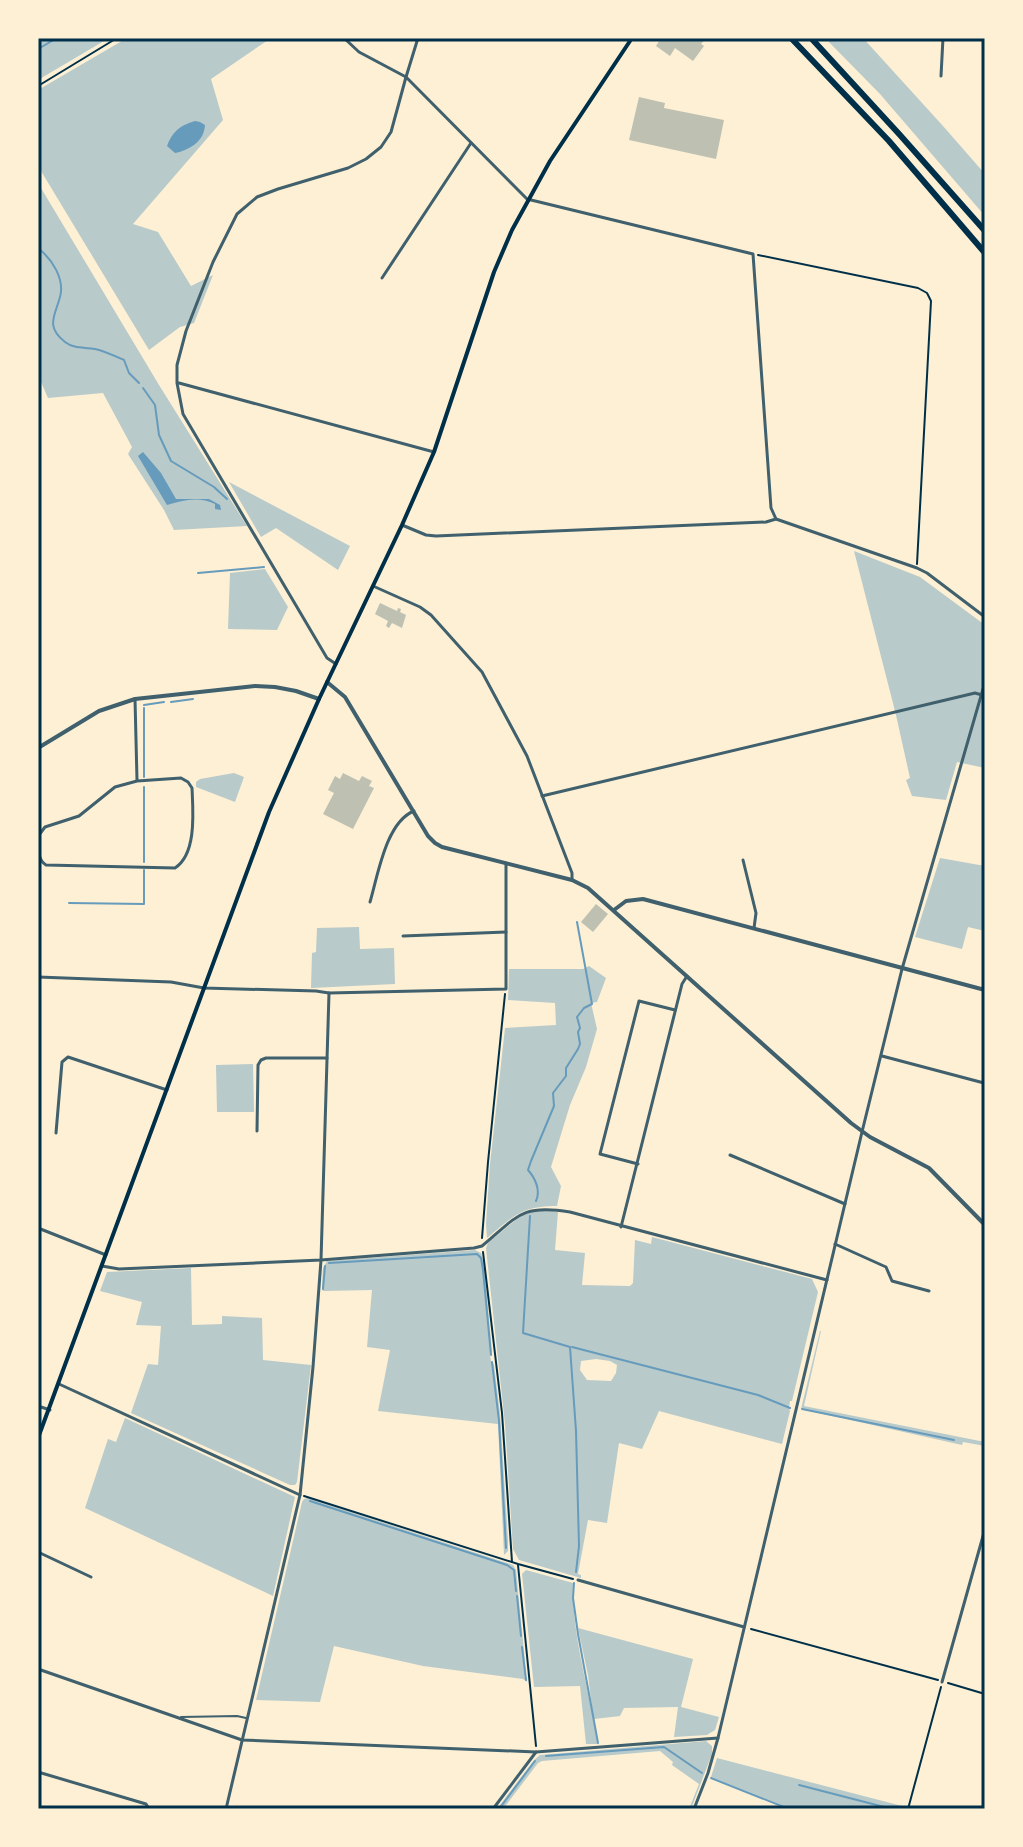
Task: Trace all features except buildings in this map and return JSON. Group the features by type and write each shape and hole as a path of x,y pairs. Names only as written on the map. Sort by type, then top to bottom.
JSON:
{"highway":[{"path":"791,38 889,141 985,253"},
{"path":"811,38 985,231"}],"main road":[{"path":"38,1438 269,812 434,452 494,272 527,199 632,38"}],"street":[{"path":"344,38 359,52 406,77 527,199 753,254 771,508 776,519"},
{"path":"336,664 327,658 183,414 177,365 186,331 213,262 237,214 257,197 348,168 381,147 391,132 418,38"},
{"path":"941,76 943,38"},
{"path":"382,278 471,143"},
{"path":"177,383 434,452"},
{"path":"402,525 436,536 750,523 776,519 917,568 985,617"},
{"path":"373,586 431,615 482,672 527,756 572,880"},
{"path":"327,682 345,697 435,843 572,880 588,888 862,1132 929,1168 985,1225"},
{"path":"694,1809 718,1738 902,969 985,682"},
{"path":"38,748 99,711 135,699 255,686 296,691 319,699"},
{"path":"542,796 975,693 982,695"},
{"path":"135,699 137,781"},
{"path":"181,778 192,788 193,835 181,864 175,868 42,863 39,857 41,830 79,816 115,787 137,781 181,778"},
{"path":"370,902 389,836 414,811"},
{"path":"743,860 756,913 754,928"},
{"path":"38,977 329,993 506,989 506,863"},
{"path":"614,910 626,901 643,899 985,990"},
{"path":"403,936 506,932"},
{"path":"621,1227 675,1010 687,976"},
{"path":"226,1809 300,1495 321,1260 329,993"},
{"path":"638,1164 600,1154 639,1001 675,1010"},
{"path":"882,1056 984,1083"},
{"path":"56,1133 62,1062 68,1057 167,1090"},
{"path":"257,1131 258,1065 261,1060 327,1058"},
{"path":"730,1155 845,1204"},
{"path":"102,1266 119,1269 321,1260 474,1248 482,1246 521,1213 545,1208 827,1280"},
{"path":"38,1228 106,1255"},
{"path":"835,1244 886,1267 892,1281 929,1291"},
{"path":"59,1384 300,1495"},
{"path":"38,1406 50,1410"},
{"path":"942,1682 985,1529"},
{"path":"38,1552 91,1577"},
{"path":"578,1580 744,1627"},
{"path":"38,1669 242,1740 536,1752 718,1738"},
{"path":"493,1809 536,1752"},
{"path":"38,1772 146,1804 149,1809"}],"lane":[{"path":"177,1717 248,1718"}],"path":[{"path":"38,86 117,38"},
{"path":"753,254 918,288 927,293 931,301 917,568"},
{"path":"506,989 486,1176 482,1246 502,1413 512,1562"},
{"path":"300,1495 578,1580"},
{"path":"518,1564 536,1752"},
{"path":"744,1627 985,1694"},
{"path":"908,1809 942,1682"}],"shaded area":[{"path":"38,38 109,38 38,80"},
{"path":"127,38 271,38 211,79 223,120 133,224 158,232 191,286 213,275 194,323 180,327 149,350 38,166 38,90"},
{"path":"825,38 863,38 943,126 985,174 985,216 880,94"},
{"path":"38,183 247,526 174,530 128,454 132,447 103,393 48,398 38,375"},
{"path":"229,482 350,546 338,570 276,528 261,537"},
{"path":"854,551 920,577 985,625 985,768 957,762 946,800 912,796 906,780 910,778 896,715"},
{"path":"265,569 288,607 277,630 228,629 230,573"},
{"path":"234,773 244,777 235,802 196,787 200,779"},
{"path":"940,858 985,866 985,931 968,927 962,949 915,937"},
{"path":"359,927 360,949 394,948 395,984 311,988 312,953 316,952 317,928"},
{"path":"589,966 606,978 597,1002 591,1003 597,1029 551,1167 561,1186 557,1206 526,1210 487,1238 490,1164 505,1028 556,1025 555,1003 508,1000 509,969 583,969"},
{"path":"253,1064 254,1112 217,1112 216,1065"},
{"path":"535,1210 558,1212 555,1250 585,1253 582,1285 630,1286 633,1283 635,1240 651,1244 652,1237 812,1279 818,1292 782,1444 659,1411 642,1449 619,1443 607,1523 588,1520 578,1574 581,1578 519,1560 513,1549 505,1424 486,1248 519,1217","holes":["581,1361 610,1361 617,1365 611,1381 587,1380 580,1370"]},
{"path":"475,1250 481,1253 484,1263 490,1355 500,1414 508,1540 508,1551 504,1555 498,1424 378,1411 390,1350 367,1347 372,1290 323,1291 322,1288 323,1268 327,1261"},
{"path":"191,1268 192,1325 222,1324 222,1316 262,1318 263,1360 311,1365 295,1485 131,1413 148,1364 158,1365 161,1326 136,1325 142,1302 100,1291 107,1272"},
{"path":"820,1331 804,1406 985,1442 985,1446 963,1442 962,1445 801,1409"},
{"path":"125,1418 295,1497 273,1596 85,1508 108,1439 116,1442"},
{"path":"308,1498 513,1565 527,1682 423,1666 334,1646 320,1702 256,1700 302,1502"},
{"path":"526,1570 573,1583 582,1667 593,1716 578,1628 693,1659 681,1707 719,1717 715,1730 707,1735 674,1737 678,1707 624,1708 620,1716 594,1719 598,1744 586,1744 580,1686 534,1687 522,1574"},
{"path":"706,1741 712,1746 712,1754 691,1809 699,1784 672,1765 673,1762 660,1751 542,1761 503,1809 497,1809 540,1755"},
{"path":"717,1758 906,1807 792,1809 711,1777"}],"water":[{"path":"195,121 205,125 199,141 175,153 167,146 171,137 181,127"},
{"path":"143,452 161,473 176,499 197,499 167,505 138,456"},
{"path":"197,499 209,499 220,505 221,510 215,509 215,504"}],"waterway":[{"path":"38,49 57,38"},
{"path":"38,248 52,264 61,283 53,321 55,331 72,346 98,350 124,360 129,373 139,383"},
{"path":"143,388 155,405 159,435 171,461 214,487 227,499"},
{"path":"198,573 264,567"},
{"path":"171,702 193,699"},
{"path":"144,705 164,702"},
{"path":"144,708 144,777"},
{"path":"144,787 144,862"},
{"path":"69,903 144,904 144,870"},
{"path":"536,1201 536,1184 528,1170 554,1106 553,1093 566,1076 566,1068 580,1044 577,1017 592,1004 577,922"},
{"path":"530,1216 523,1333 570,1347 576,1431 579,1546 576,1572"},
{"path":"329,1263 477,1254 483,1270 491,1355"},
{"path":"323,1289 325,1266"},
{"path":"572,1347 758,1395 790,1408"},
{"path":"492,1362 499,1421 506,1548"},
{"path":"802,1409 954,1440"},
{"path":"310,1501 507,1565 514,1570 516,1591"},
{"path":"574,1583 578,1634 598,1743"},
{"path":"517,1596 521,1636"},
{"path":"522,1647 526,1680"},
{"path":"546,1756 664,1747 702,1773"},
{"path":"499,1809 535,1761"},
{"path":"711,1778 789,1809"},
{"path":"799,1785 892,1809"}]}
